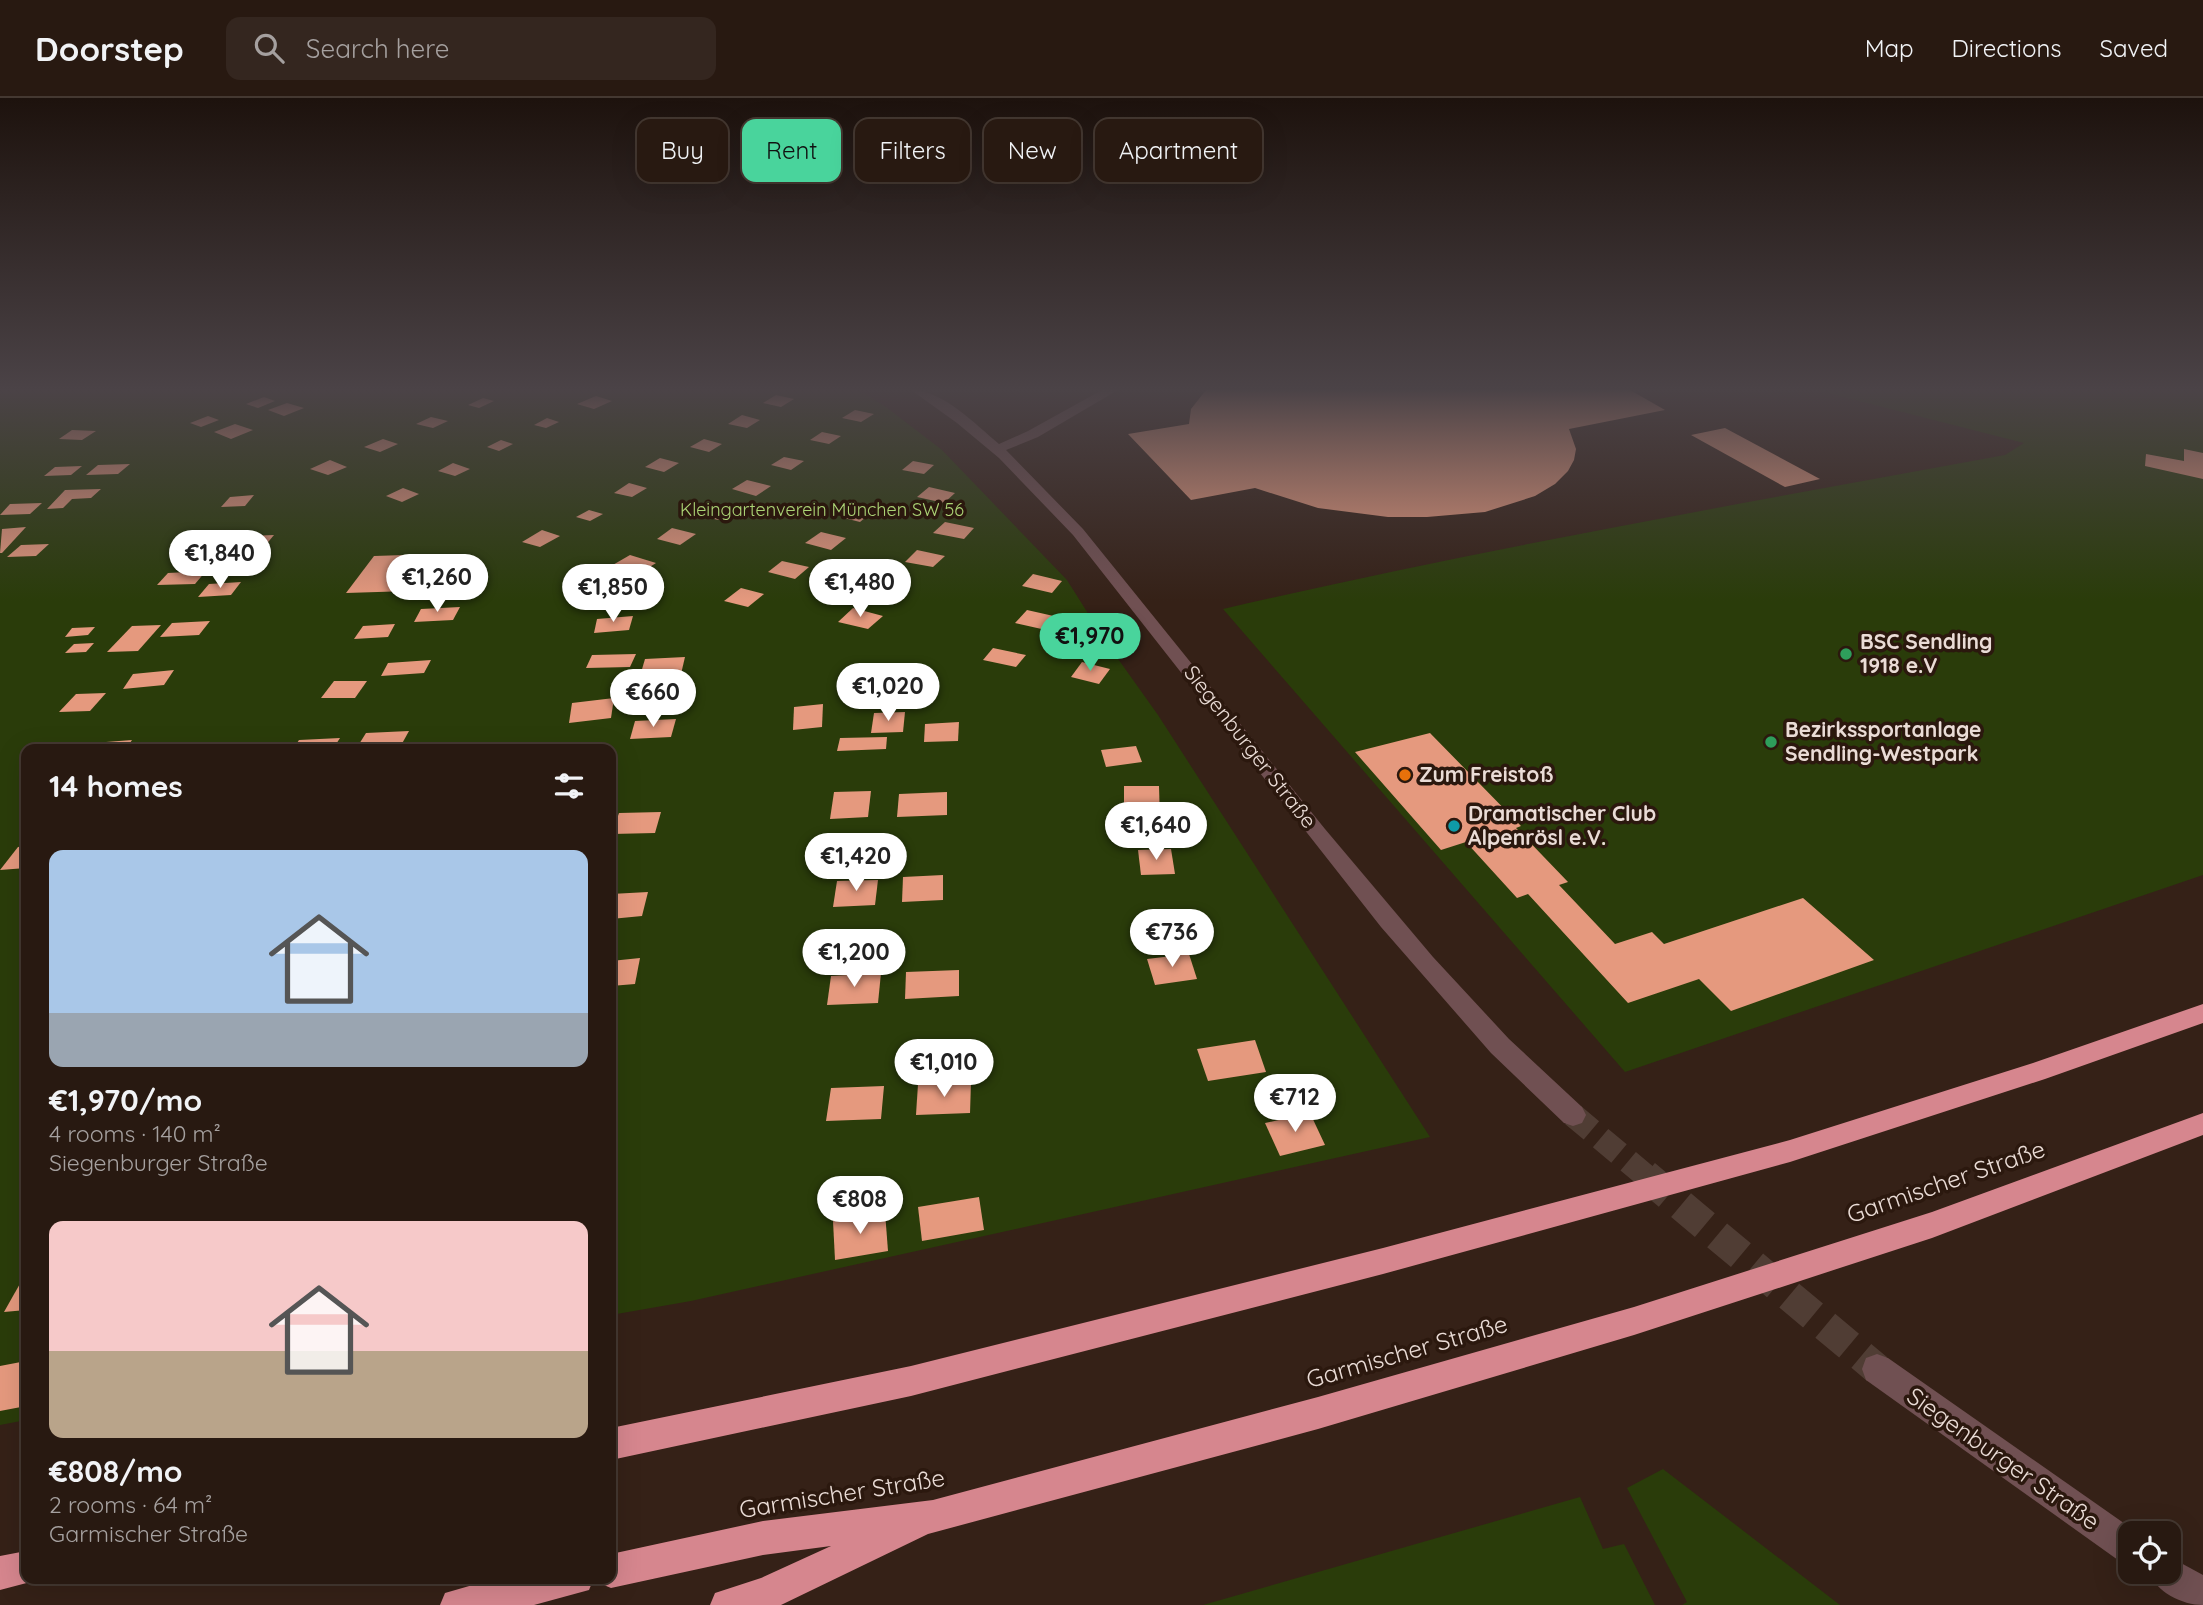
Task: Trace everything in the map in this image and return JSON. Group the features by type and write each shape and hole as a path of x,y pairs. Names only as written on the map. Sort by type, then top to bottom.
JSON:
{"highway":[{"path":"616,1443 911,1381 1383,1261 1751,1162 2036,1072 2203,1013"},
{"name":"Garmischer Straße","path":"616,1570 763,1538 933,1517 1318,1413 1634,1321 1932,1225 2203,1124"},
{"path":"727,1605 764,1595 933,1517"},
{"path":"0,1573 21,1569"},
{"path":"457,1605 550,1584"}],"street":[{"name":"Siegenburger Straße","path":"1011,460 1036,484 1083,539 1394,928 1502,1048 1573,1115"},
{"name":"Siegenburger Straße","path":"1877,1369 2118,1540"},
{"path":"2181,1581 2203,1595"}],"green space":[{"name":"Kleingartenverein München SW 56","path":"0,460 952,460 1067,580 1106,642 1158,715 1430,1137 691,1301 616,1314 616,744 21,744 21,1421 0,1425"},
{"name":"Bezirkssportanlage Sendling-Westpark","path":"1976,460 2203,460 2203,875 1625,1072 1223,609 1515,547"},
{"path":"1663,1469 1840,1605 1682,1605 1687,1602 1627,1488"},
{"path":"1580,1497 1603,1549 1624,1544 1655,1605 1203,1605"}],"building":[{"path":"329,460 347,467 328,475 310,469"},
{"path":"656,460 679,463 664,472 645,467"},
{"path":"779,460 804,461 791,470 771,465"},
{"path":"1153,460 1574,460 1555,484 1535,496 1485,512 1388,517 1318,508 1255,488 1191,500"},
{"path":"1737,460 1785,460 1820,479 1785,487"},
{"path":"2145,460 2203,460 2203,479 2145,466"},
{"path":"913,461 934,465 924,474 902,470"},
{"path":"453,463 470,469 455,476 438,471"},
{"path":"130,464 118,474 86,475 98,465"},
{"path":"82,466 71,475 44,476 55,467"},
{"path":"747,480 771,486 756,496 732,489"},
{"path":"629,483 647,488 632,497 614,493"},
{"path":"929,487 955,493 944,503 917,497"},
{"path":"403,488 419,494 402,502 386,496"},
{"path":"101,489 91,498 72,499 63,508 47,509 65,490"},
{"path":"254,495 245,506 221,507 230,497"},
{"path":"42,503 30,514 0,515 10,504"},
{"path":"717,505 734,510 718,520 700,515"},
{"path":"853,507 872,512 860,522 840,517"},
{"path":"589,510 603,514 590,521 576,517"},
{"path":"945,522 974,528 964,539 933,533"},
{"path":"26,527 2,553 0,553 2,529"},
{"path":"672,528 696,534 680,545 657,539"},
{"path":"542,530 560,536 540,547 522,542"},
{"path":"821,532 846,538 831,550 805,543"},
{"path":"274,535 264,547 235,548 246,536"},
{"path":"221,537 210,549 181,550 193,538"},
{"path":"49,544 36,556 7,557 21,545"},
{"path":"917,550 945,556 933,567 905,562"},
{"path":"435,554 409,591 346,593 374,556"},
{"path":"630,555 656,563 637,575 611,566"},
{"path":"782,561 809,567 795,579 768,572"},
{"path":"206,571 195,584 157,585 168,573"},
{"path":"462,574 455,587 420,589 428,576"},
{"path":"1033,574 1062,581 1052,593 1022,586"},
{"path":"884,581 910,587 901,597 875,591"},
{"path":"241,582 231,595 198,597 209,584"},
{"path":"741,588 764,594 748,607 724,601"},
{"path":"460,607 453,620 414,622 421,609"},
{"path":"853,608 883,616 868,629 838,622"},
{"path":"1027,610 1058,617 1046,630 1015,623"},
{"path":"633,616 629,630 594,633 597,619"},
{"path":"210,621 199,635 160,637 172,623"},
{"path":"395,624 388,637 354,639 363,626"},
{"path":"161,625 138,651 107,652 132,626"},
{"path":"95,627 88,635 65,637 72,628"},
{"path":"94,643 86,652 65,653 74,644"},
{"path":"993,648 1026,655 1016,667 983,660"},
{"path":"636,654 630,667 586,668 592,655"},
{"path":"685,657 681,674 640,676 645,659"},
{"path":"431,660 424,673 381,676 388,663"},
{"path":"1082,662 1110,669 1099,684 1071,677"},
{"path":"174,670 164,685 123,689 133,674"},
{"path":"334,681 367,681 355,698 321,698"},
{"path":"106,693 90,711 59,712 76,694"},
{"path":"614,698 611,718 569,723 572,703"},
{"path":"823,704 822,727 793,730 794,707"},
{"path":"905,712 903,732 871,733 874,713"},
{"path":"676,719 671,737 630,739 635,721"},
{"path":"959,722 958,741 924,742 925,724"},
{"path":"409,731 402,744 359,744 366,733"},
{"path":"1430,733 1521,826 1516,828 1568,882 1559,885 1615,944 1652,932 1664,944 1803,898 1874,960 1731,1011 1699,979 1628,1003 1528,894 1517,898 1466,842 1441,850 1355,752"},
{"path":"887,737 886,749 837,751 840,738"},
{"path":"340,738 336,744 296,744 299,740"},
{"path":"132,740 129,744 93,743"},
{"path":"1136,746 1142,762 1106,767 1101,750"},
{"path":"1124,786 1159,786 1160,821 1124,821"},
{"path":"871,791 868,817 830,819 834,792"},
{"path":"947,792 947,815 897,817 899,794"},
{"path":"661,812 655,833 616,834 619,813"},
{"path":"21,847 21,868 0,870"},
{"path":"1171,849 1175,874 1141,875 1138,850"},
{"path":"943,875 943,900 902,902 903,877"},
{"path":"878,880 875,905 833,907 837,881"},
{"path":"648,892 642,916 616,919 616,894"},
{"path":"1189,954 1197,979 1155,985 1147,959"},
{"path":"640,958 635,984 616,986 616,960"},
{"path":"959,970 959,996 905,999 906,972"},
{"path":"881,973 878,1003 827,1005 831,976"},
{"path":"1255,1040 1266,1072 1208,1081 1197,1049"},
{"path":"971,1082 970,1113 916,1115 918,1084"},
{"path":"884,1086 881,1119 826,1121 831,1088"},
{"path":"1310,1113 1325,1145 1280,1156 1265,1123"},
{"path":"979,1197 984,1230 922,1241 918,1207"},
{"path":"885,1212 888,1251 835,1260 833,1221"},
{"path":"21,1282 21,1310 4,1312"},
{"path":"21,1362 21,1407 0,1411 0,1366"}],"tunnel":[{"path":"1573,1115 1647,1177"},
{"path":"1645,1175 1877,1369"}],"place":[{"name":"BSC Sendling 1918 e.V","path":"1846,654"},
{"name":"Bezirkssportanlage Sendling-Westpark","path":"1771,742"},
{"name":"Zum Freistoß","path":"1405,775"},
{"name":"Dramatischer Club Alpenrösl e.V.","path":"1454,826"}]}
